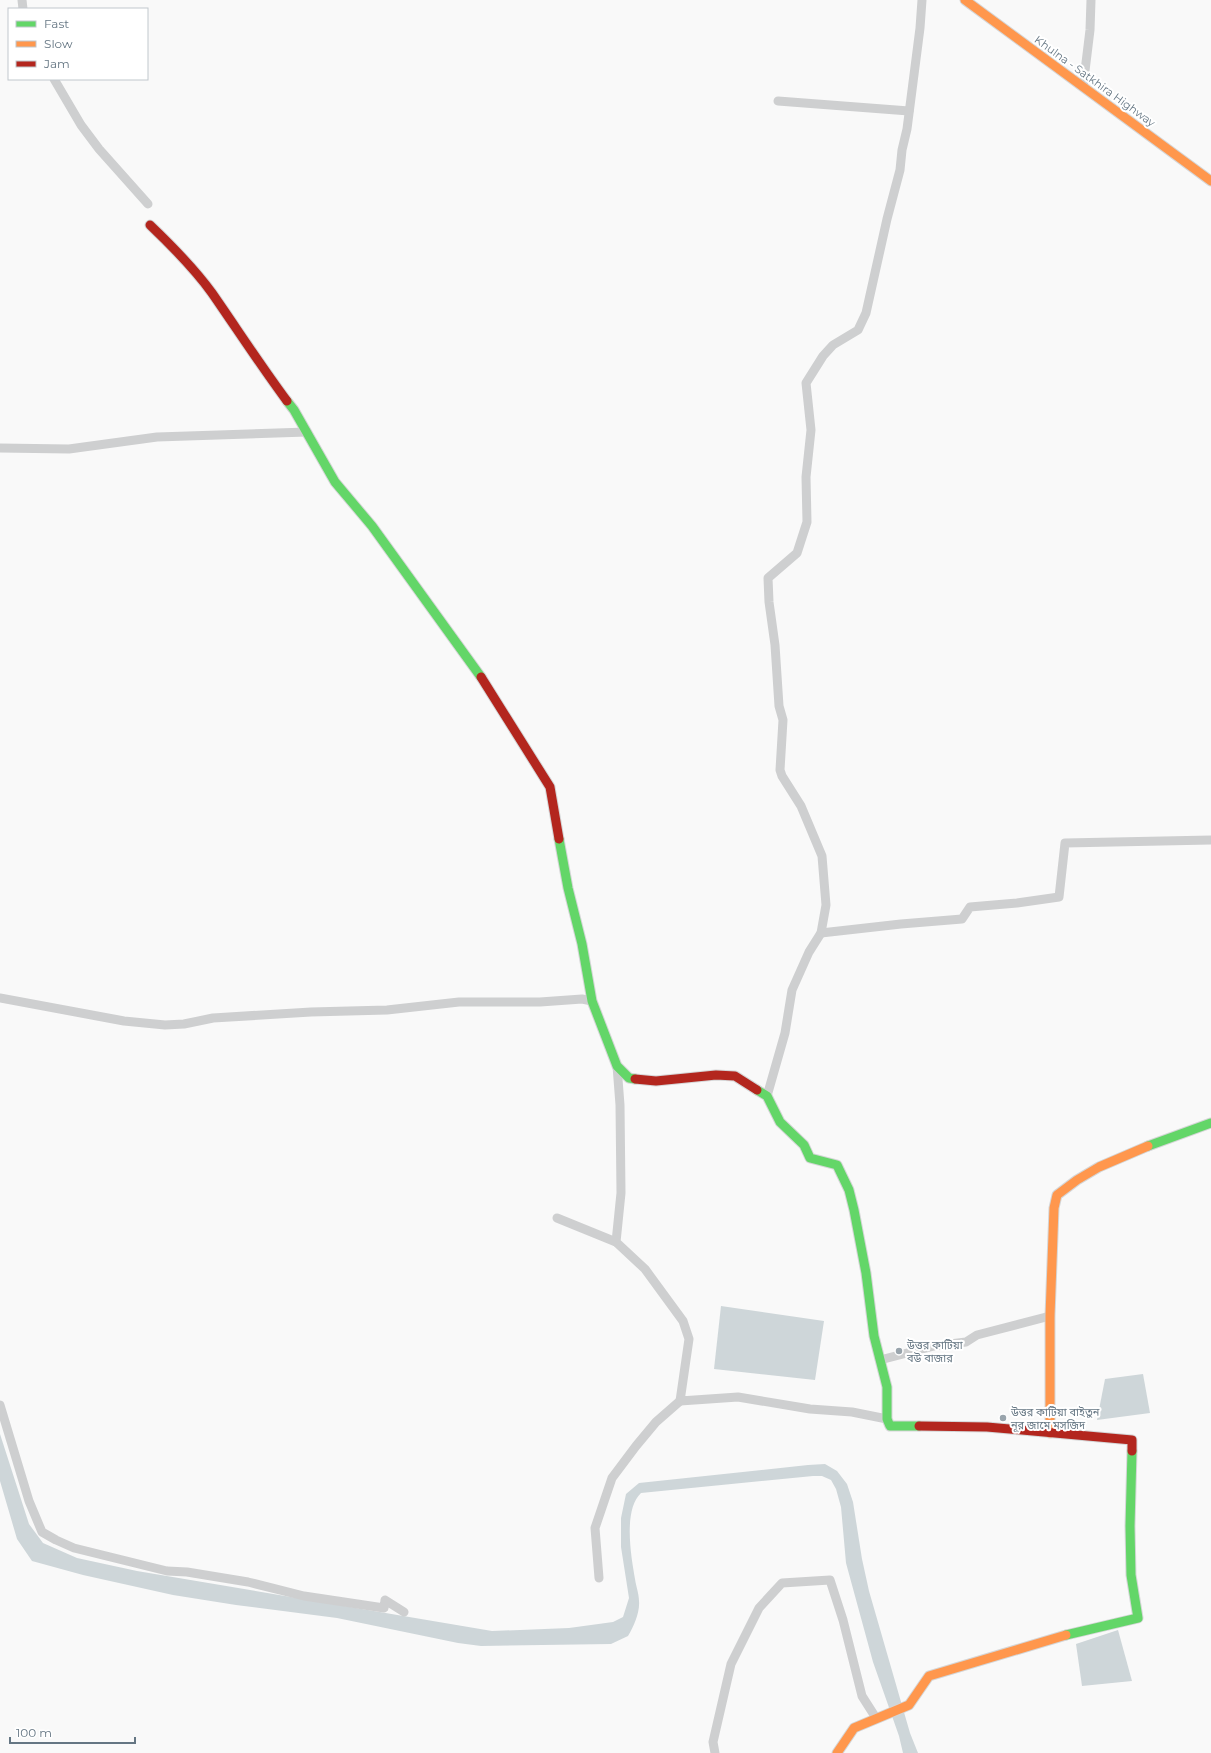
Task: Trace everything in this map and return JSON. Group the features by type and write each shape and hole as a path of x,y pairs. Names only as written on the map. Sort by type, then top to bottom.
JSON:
{"main road":[{"name":"Khulna - Satkhira Highway","path":"965,0 1211,181"},
{"path":"150,225 172,246 211,292 259,364 294,410 335,482 372,526 477,671 550,787 568,888 582,944 592,1001 617,1066 629,1078 656,1081 716,1075 735,1076 767,1096 780,1122 804,1145 810,1158 837,1165 849,1190 866,1273 874,1336 887,1387 887,1419 890,1426 981,1427 1123,1438 1132,1440 1130,1526 1131,1575 1138,1618 1065,1635 930,1676 909,1705 854,1728 837,1753"},
{"path":"1050,1433 1050,1316 1054,1208 1057,1195 1077,1180 1099,1167 1152,1144 1211,1123"}],"street":[{"path":"767,1096 785,1033 792,990 809,952 821,933 826,905 822,856 800,806 780,770 783,720 779,706 775,645 769,602 768,578 797,553 807,522 806,478 811,430 806,383 823,356 833,344 858,330 866,313 887,219 900,170 920,28 922,0"},
{"path":"1083,87 1090,30 1091,0"},
{"path":"55,80 81,124 99,149 148,204"},
{"path":"778,101 909,111"},
{"path":"0,448 69,449 157,437 307,432"},
{"path":"821,933 962,919 970,907 1017,903 1058,897 1065,844 1211,840"},
{"path":"0,998 124,1020 165,1024 184,1024 213,1018 312,1012 387,1010 459,1002 540,1002 582,999 592,1001"},
{"path":"616,1242 621,1193 620,1105 617,1066"},
{"path":"557,1218 616,1242 645,1269 684,1321 689,1339 680,1401"},
{"path":"880,1360 934,1346 966,1342 977,1335 1050,1316"},
{"path":"599,1578 596,1528 612,1478 656,1422 680,1401 738,1397 810,1409 852,1412 887,1419"},
{"path":"0,1405 32,1508 42,1532 56,1540 74,1548 167,1572 187,1572 248,1582 304,1596 384,1608 385,1600 404,1612"},
{"path":"715,1753 713,1742 731,1664 760,1608 782,1583 830,1580 843,1620 862,1696 876,1718"}],"shaded area":[{"path":"721,1306 824,1321 815,1380 714,1369"},
{"path":"1143,1374 1150,1413 1097,1420 1105,1379"},
{"path":"0,1434 29,1524 43,1543 77,1558 137,1571 492,1631 569,1628 613,1622 623,1617 629,1598 621,1547 621,1518 626,1494 639,1483 825,1464 837,1471 847,1484 853,1502 862,1559 869,1591 910,1733 918,1753 903,1753 899,1736 873,1662 846,1563 841,1507 836,1489 831,1480 822,1476 641,1493 635,1501 630,1522 630,1546 635,1582 639,1596 639,1610 628,1636 611,1644 481,1646 458,1643 337,1618 173,1595 83,1575 32,1561 17,1539 0,1481"},
{"path":"1118,1630 1132,1681 1082,1686 1076,1644"}],"traffic: fast":[{"path":"287,401 294,410 335,482 372,526 481,677"},
{"path":"559,839 568,888 582,944 592,1001 617,1066 629,1078 635,1079"},
{"path":"757,1090 767,1096 780,1122 804,1145 810,1158 837,1165 849,1190 854,1210 866,1273 874,1336 887,1387 887,1419 890,1426 919,1426"},
{"path":"1148,1146 1211,1123"},
{"path":"1066,1635 1138,1618 1131,1575 1130,1526 1132,1451"}],"traffic: slow":[{"path":"965,0 1211,181"},
{"path":"1050,1433 1050,1316 1054,1208 1057,1195 1077,1180 1099,1167 1148,1146"},
{"path":"837,1753 854,1728 909,1705 929,1676 1066,1635"}],"traffic: jam":[{"path":"150,225 198,275 287,401"},
{"path":"481,677 550,787 559,839"},
{"path":"635,1079 656,1081 716,1075 735,1076 757,1090"},
{"path":"919,1426 987,1427 1132,1440 1132,1451"}],"place":[{"name":"উত্তর কাটিয়া বউ বাজার","path":"899,1351"},
{"name":"উত্তর কাটিয়া বাইতুন নূর জামে মসজিদ","path":"1003,1418"}]}
